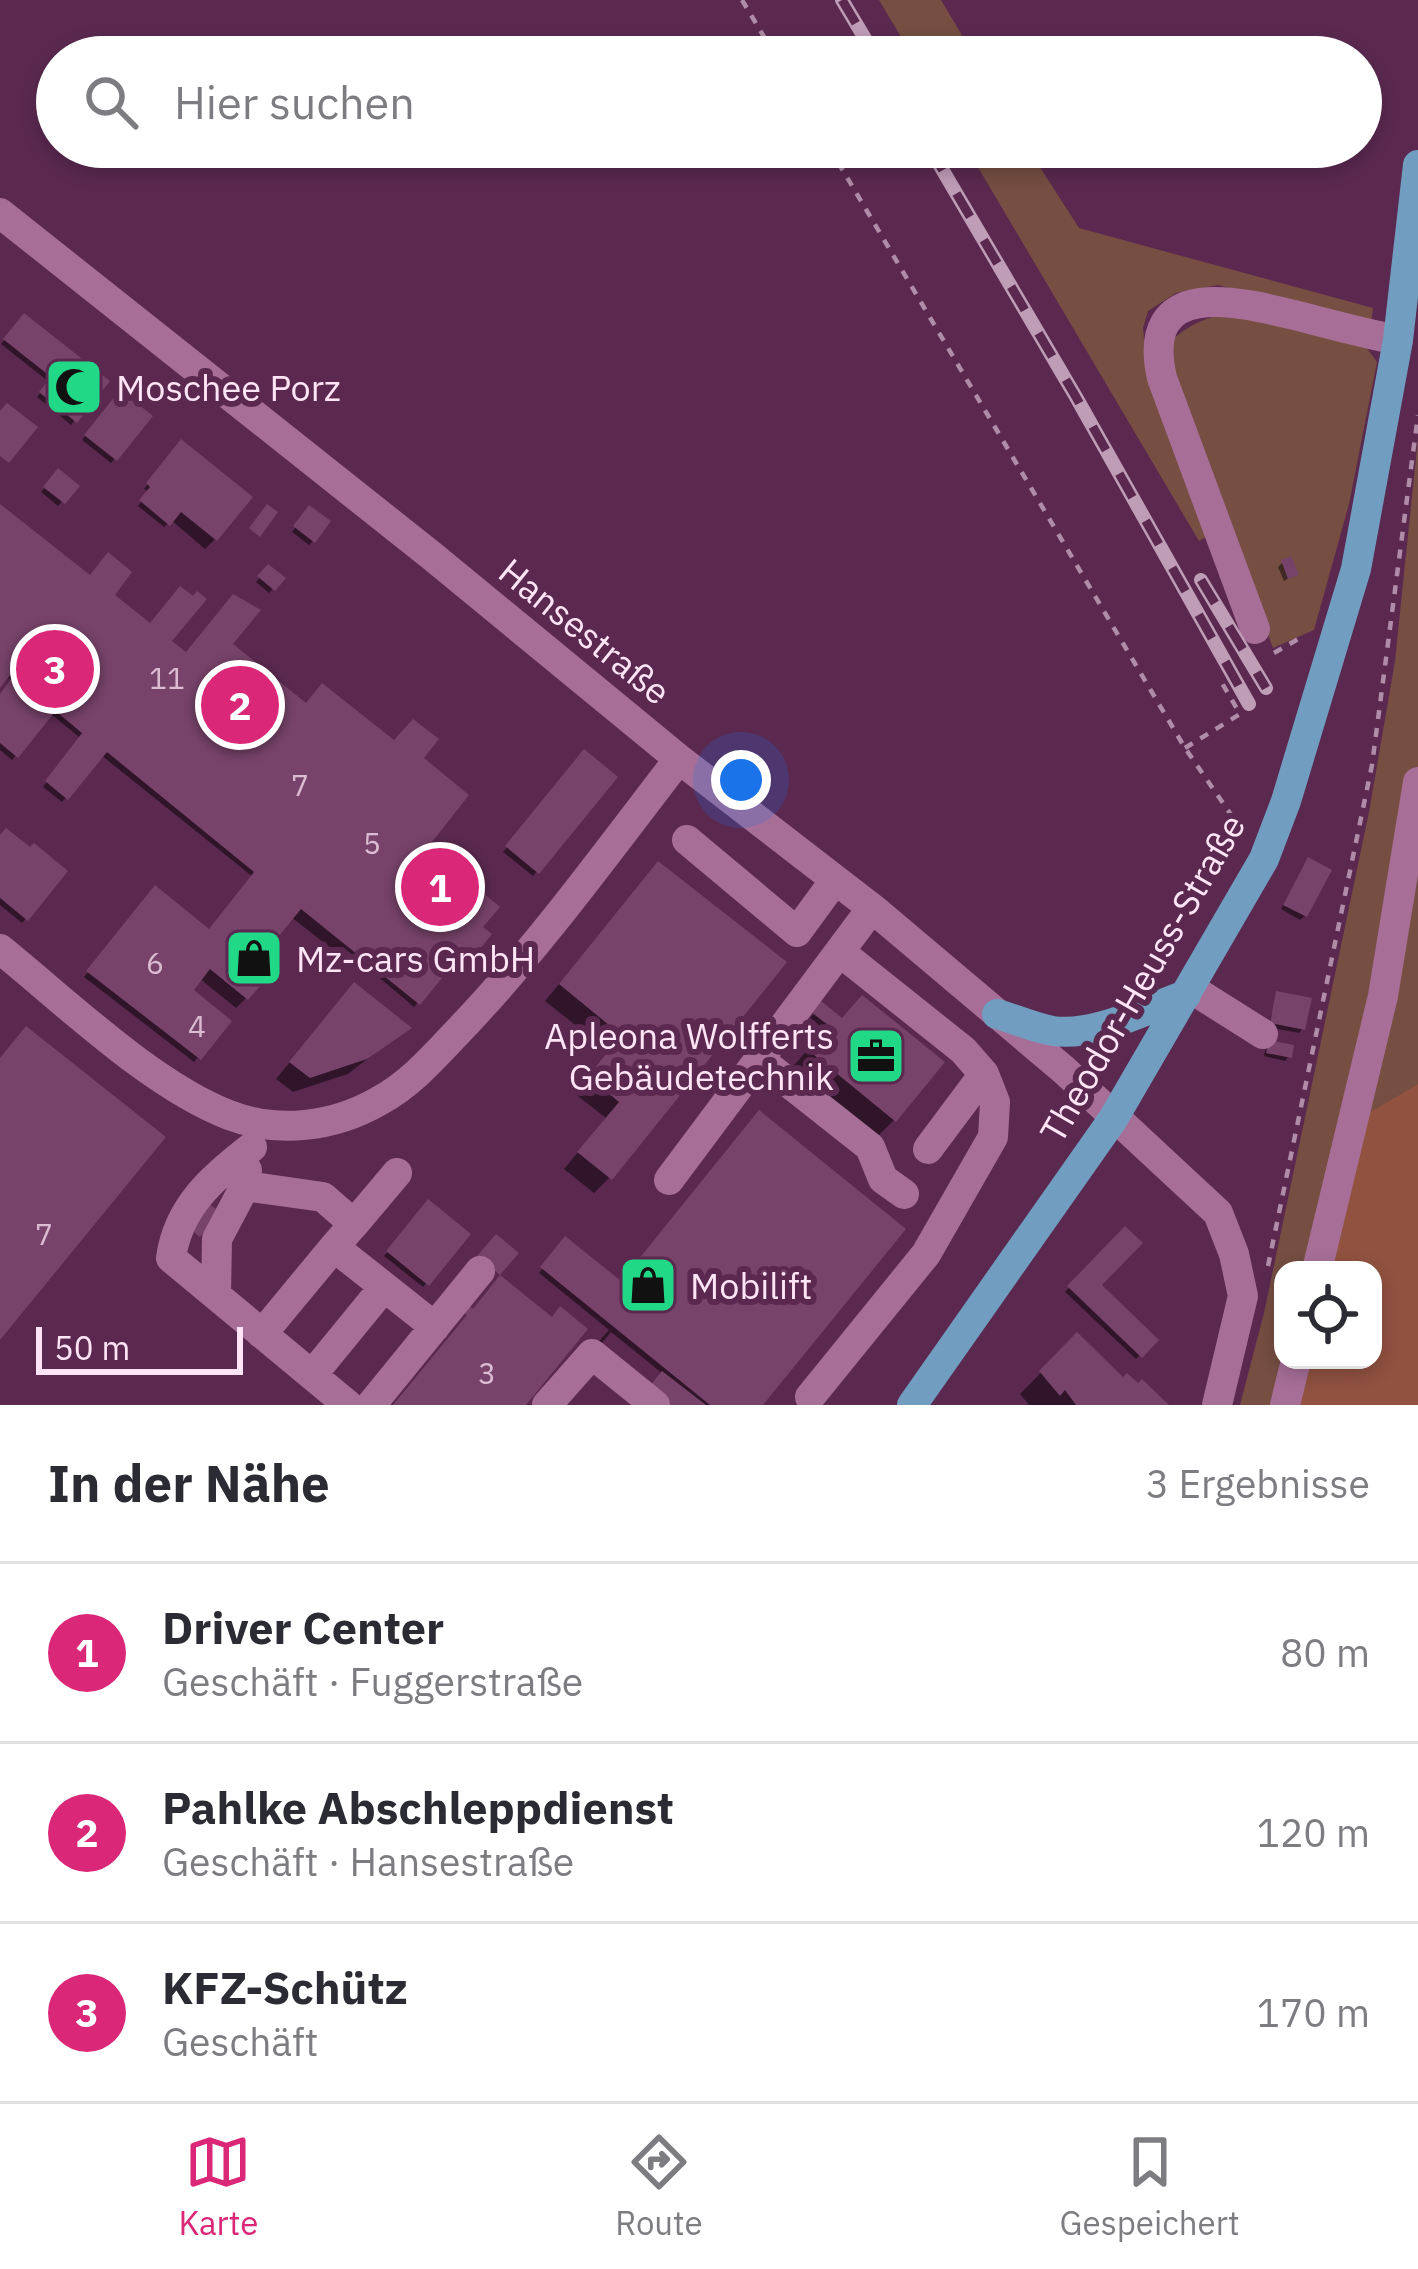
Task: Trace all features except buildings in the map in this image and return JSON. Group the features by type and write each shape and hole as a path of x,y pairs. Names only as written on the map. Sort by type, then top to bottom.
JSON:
{"main road":[{"name":"Theodor-Heuss-Straße","path":"912,1405 1113,1118 1264,859 1356,569 1398,340 1418,165"},
{"path":"997,1014 1053,1031 1072,1031 1188,992"}],"street":[{"name":"Hansestraße","path":"0,213 679,759 872,908 1064,1070 1218,1213 1243,1296"},
{"path":"1263,641 1162,378 1159,334 1167,319 1210,299 1241,302 1398,340"},
{"path":"348,1405 170,1258 174,1233 211,1178 256,1135 335,1120 378,1102 415,1078 508,978 679,759"},
{"path":"1319,1261 1383,996 1418,782"},
{"path":"687,840 797,932 836,880"},
{"path":"669,1180 872,908"},
{"path":"0,949 170,1083 256,1135"},
{"path":"810,1397 926,1254 993,1137 995,1102 984,1073 963,1050 840,952"},
{"path":"1188,992 1262,1034"},
{"path":"760,1060 871,1148 883,1179 904,1194"},
{"path":"928,1149 984,1073"},
{"path":"216,1295 217,1239 244,1186 256,1135"},
{"path":"262,1334 397,1173"},
{"path":"244,1186 323,1198 344,1236 384,1286 436,1327"},
{"path":"370,1405 480,1271"},
{"path":"312,1375 384,1286"},
{"path":"1216,1405 1243,1296"},
{"path":"547,1405 592,1354 655,1405"},
{"path":"1285,1405 1294,1369"}],"path":[{"path":"742,0 763,36"},
{"path":"841,168 1185,748 1264,859"},
{"path":"1243,1296 1267,1271 1372,765 1418,415"},
{"path":"1263,641 1306,635"},
{"path":"1185,748 1240,714 1222,682"}],"shaded area":[{"path":"879,0 941,0 962,36 900,36"},
{"path":"978,168 1040,168 1079,228 1373,308 1371,324 1218,285 1176,293 1148,311 1143,328 1145,351 1211,534 1199,541"},
{"path":"1237,312 1366,347 1377,362 1349,504 1314,630 1273,648 1170,362 1171,341 1179,334 1202,321"},
{"path":"1418,438 1418,1405 1240,1405 1274,1265 1274,1369 1382,1369 1382,1261 1275,1261 1369,812 1395,661"},
{"path":"1418,1084 1418,1405 1297,1405 1306,1369 1382,1369 1382,1261 1332,1261 1369,1113"}],"railway":[{"path":"842,0 863,36"},
{"path":"941,168 1249,704"},
{"path":"1201,580 1266,688"}],"place":[{"name":"Moschee Porz","path":"74,387"},
{"name":"KFZ-Schütz","path":"55,669"},
{"name":"Pahlke Abschleppdienst","path":"240,705"},
{"name":"Driver Center","path":"440,887"},
{"name":"Mz-cars GmbH","path":"254,958"},
{"name":"Apleona Wolfferts Gebäudetechnik","path":"876,1056"},
{"name":"Mobilift","path":"648,1285"}]}
